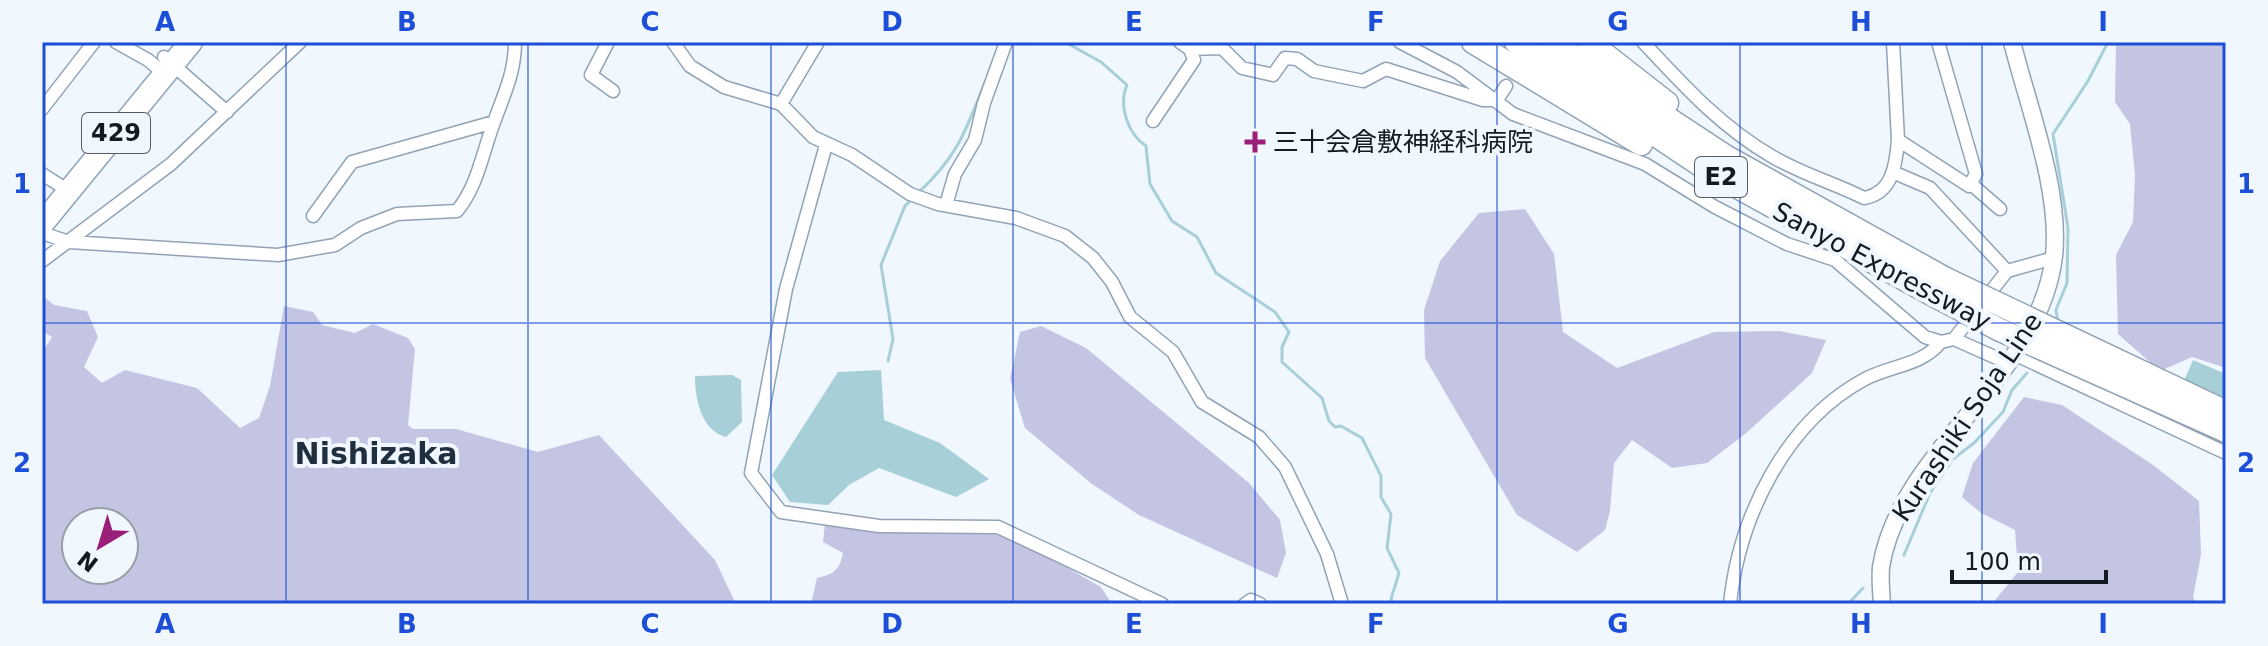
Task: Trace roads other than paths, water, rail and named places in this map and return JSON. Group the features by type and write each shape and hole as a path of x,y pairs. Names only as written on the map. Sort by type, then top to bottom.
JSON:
{"highway":[{"name":"429","path":"42,206 57,183 167,61 191,42"},
{"path":"1473,42 1599,120 1730,194 1865,247"},
{"name":"Sanyo Expressway","path":"1516,42 1702,166 1940,287 2226,412"},
{"name":"Sanyo Expressway","path":"1552,42 1865,247"},
{"path":"1589,42 1655,95 1865,247"},
{"name":"429","path":"42,224 57,183"},
{"name":"Sanyo Expressway","path":"1940,287 1998,329 2226,431"}],"main road":[{"name":"Kurashiki Soja Line","path":"1882,604 1881,568 1892,530 1924,475 2011,359 2045,297 2054,258 2055,233 2045,169 2012,42"}],"street":[{"path":"42,109 94,42"},
{"path":"116,42 167,61 227,112"},
{"path":"42,261 171,164 300,42"},
{"path":"42,233 69,242 168,245 278,255 335,245 361,228 397,214 457,211 470,196 494,122 510,88 515,42"},
{"path":"608,42 591,75 613,91"},
{"path":"673,42 690,66 724,87 781,104 813,137 852,155 914,196 1016,218 1053,231 1093,258 1112,282 1130,317 1173,352 1202,402 1259,437 1285,467 1327,554 1342,604"},
{"path":"781,104 818,42"},
{"path":"946,205 955,174 975,140 984,103 1006,42"},
{"path":"1400,42 1457,72 1513,114 1645,164 1715,207 1787,244 1835,260 1925,337 1947,340 2011,359 2226,453"},
{"path":"1643,42 1708,112 1776,159 1864,198 1875,196 1895,173 1898,140 1893,42"},
{"path":"1898,140 1969,186 1976,174 1938,42"},
{"path":"1185,46 1222,48 1242,68 1273,75 1285,58 1297,59 1314,71 1363,81 1386,69 1483,100 1497,100"},
{"path":"1153,121 1194,60 1185,46"},
{"path":"1497,100 1506,86"},
{"path":"313,216 352,162 494,122"},
{"path":"826,145 783,304 751,473 774,506 781,512 879,526 998,527 1162,604"},
{"path":"1895,173 1930,188 2007,271"},
{"path":"1970,183 2000,209"},
{"path":"1730,604 1738,553 1761,495 1797,432 1865,379 1928,357 1947,340 2007,271 2054,258"},
{"path":"1245,604 1251,600 1260,604"}],"waterway":[{"path":"1065,42 1101,62 1127,85 1124,93 1126,119 1134,134 1146,146 1150,184 1172,221 1197,237 1216,273 1275,312 1289,332 1282,347 1282,362 1322,398 1329,421 1335,427 1341,426 1362,438 1381,476 1381,497 1391,514 1387,548 1399,573 1391,599 1394,604"},
{"path":"2058,323 2056,310 2067,283 2068,228 2053,134 2088,81 2108,42"},
{"path":"918,193 942,167 959,142 985,82"},
{"path":"888,361 893,339 881,265 905,206 912,199"},
{"path":"1904,555 1930,493 1953,459 1974,443 2003,412 2012,390 2027,373"},
{"path":"1848,604 1863,588"}],"place":[{"name":"三十会倉敷神経科病院","path":"1255,142"}],"district":[{"name":"Nishizaka","path":"376,453"}]}
